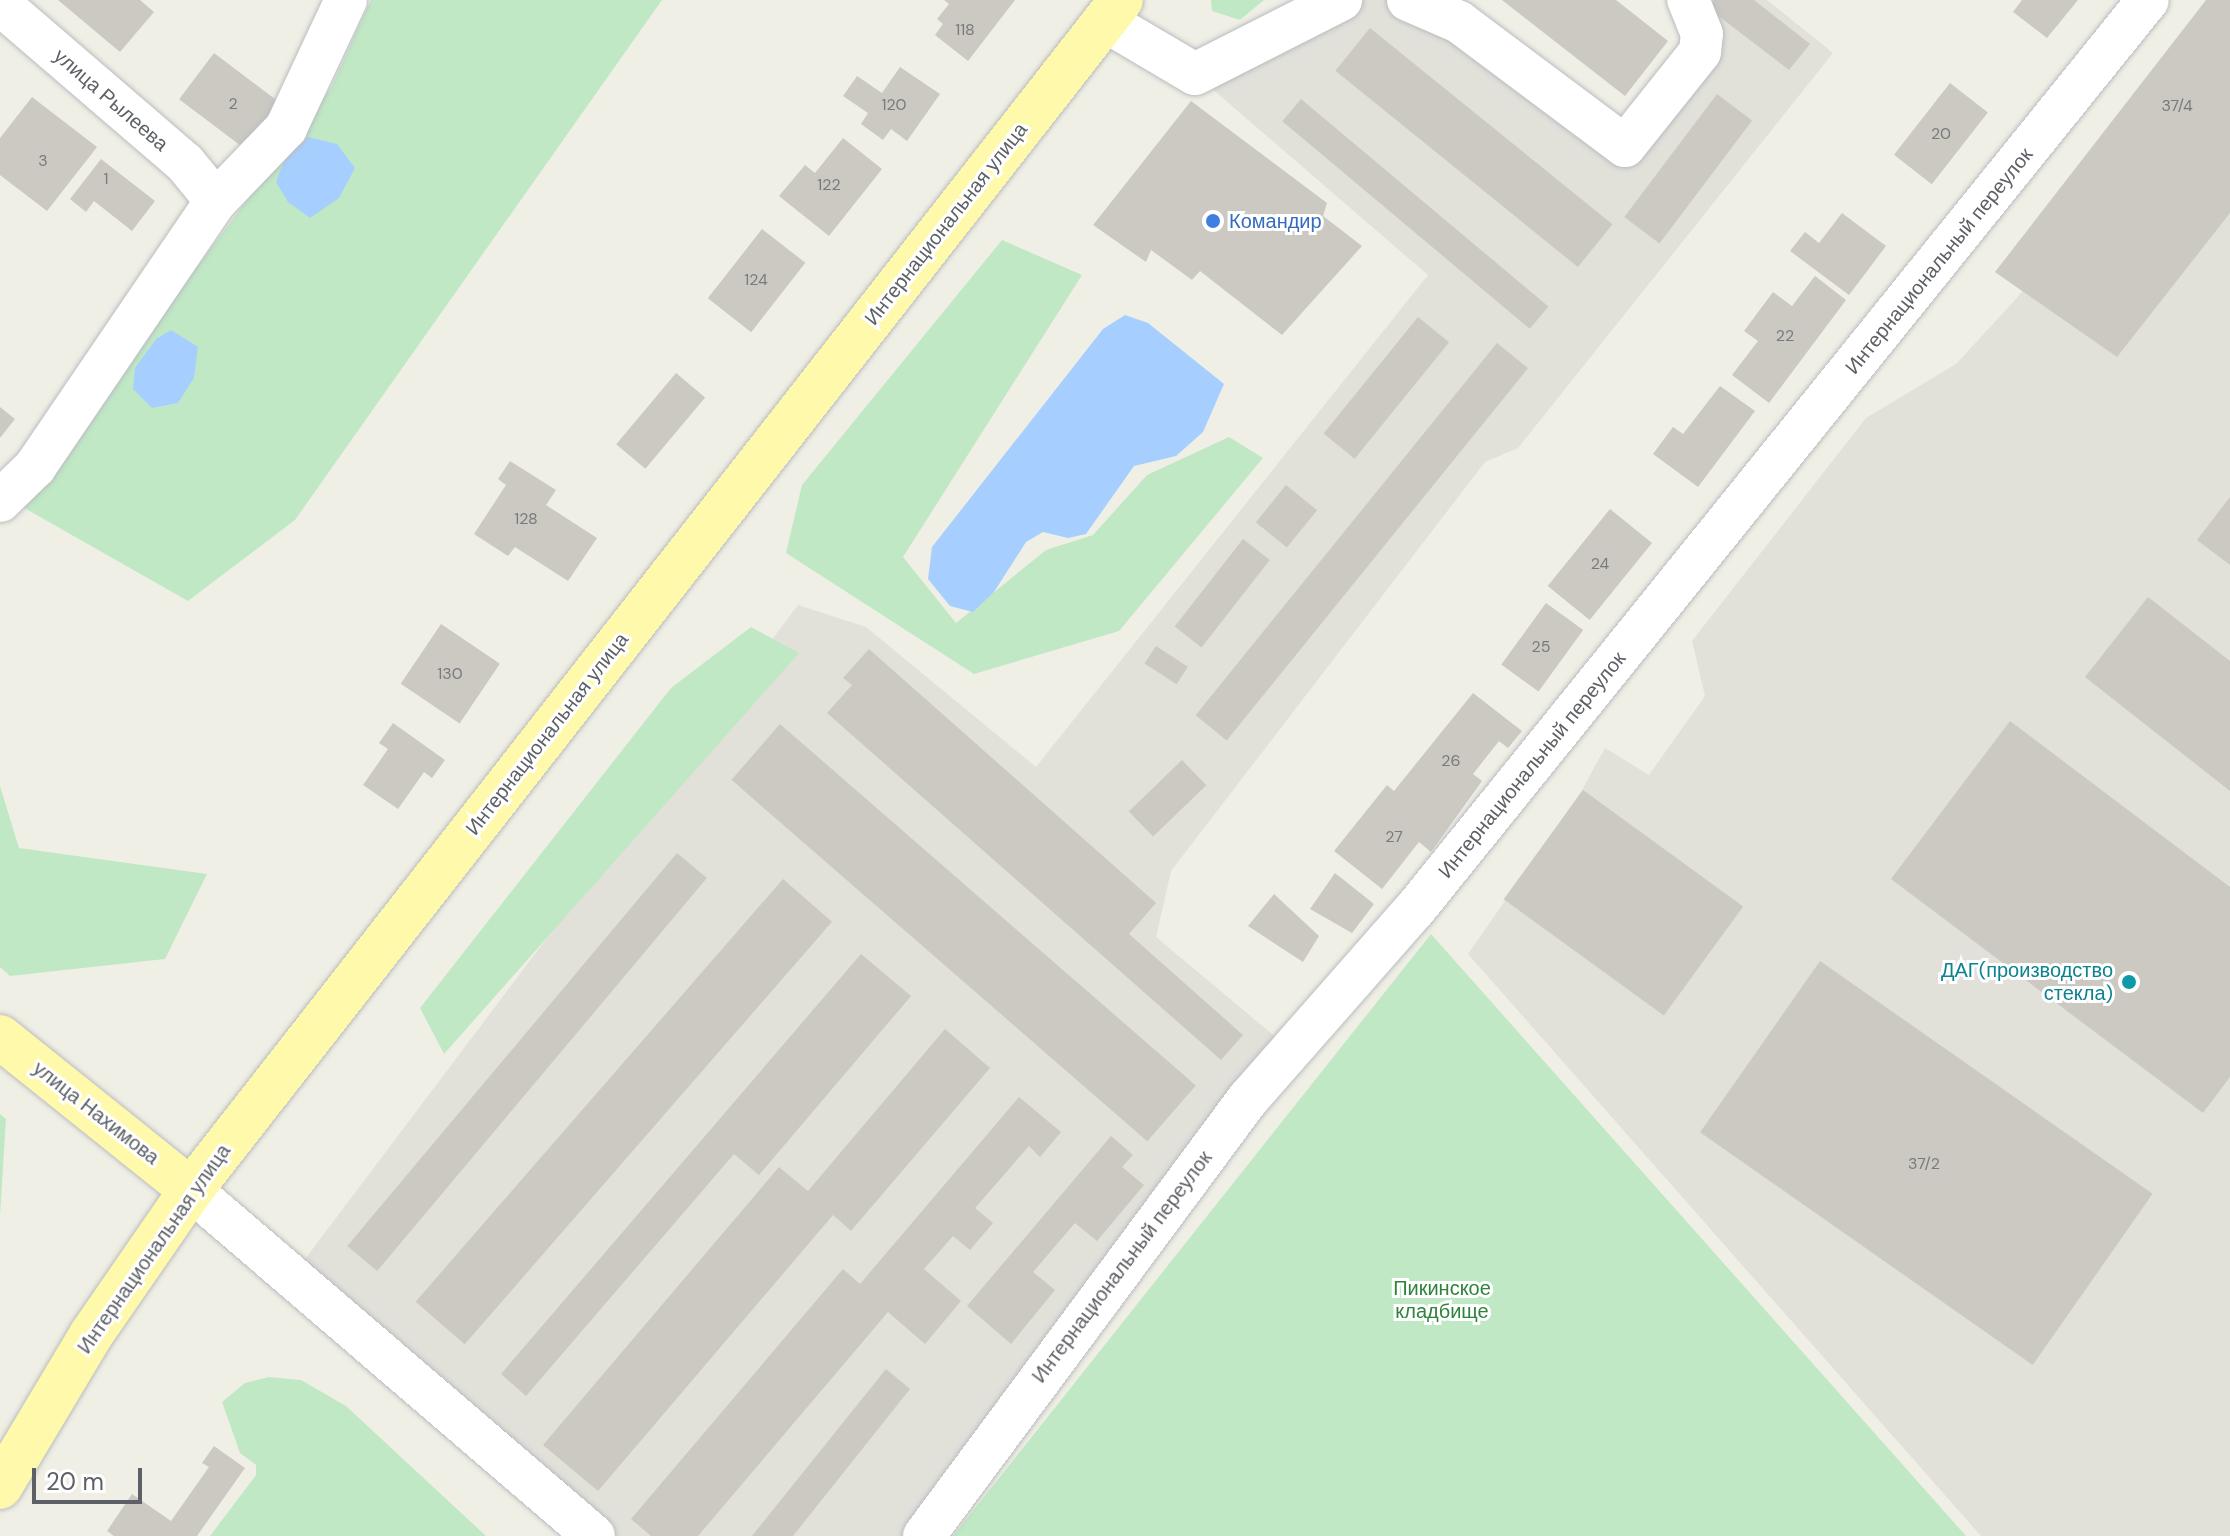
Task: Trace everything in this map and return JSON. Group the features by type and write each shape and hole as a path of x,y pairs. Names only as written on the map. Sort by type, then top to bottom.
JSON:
{"main road":[{"name":"Интернациональная улица","path":"0,1487 91,1335 191,1190 1113,11"},
{"name":"улица Нахимова","path":"0,1037 191,1190"}],"street":[{"path":"0,501 35,467 216,201 286,128 346,0"},
{"path":"1113,11 1195,74 1341,0"},
{"path":"1408,0 1459,22 1625,146 1700,52 1702,34 1688,0"},
{"name":"Интернациональный переулок","path":"924,1536 1248,1099 1416,908 2148,0"},
{"name":"улица Рылеева","path":"0,4 185,163 216,201"},
{"path":"191,1190 588,1534"}],"shaded area":[{"path":"1341,0 1408,0 1625,146 1700,52 1688,0 1767,0 1833,53 1518,448 1485,462 1171,871 1156,937 1291,1050 924,1536 594,1536 290,1279 798,605 866,627 1036,767 1428,275 1195,74"},
{"path":"2230,22 2230,1536 1981,1536 1468,954 1582,790 1605,748 1649,775 1705,696 1692,641 1866,418 1956,364 2016,299"}],"green space":[{"path":"371,0 662,0 295,520 188,601 19,505 331,88"},
{"path":"1211,0 1264,0 1240,20 1212,11"},
{"path":"1002,240 1082,275 903,557 956,623 1046,550 1093,535 1147,475 1229,437 1263,458 1119,631 974,674 786,553 802,485"},
{"path":"751,627 799,653 444,1054 420,1008 671,688"},
{"path":"0,786 19,848 207,874 165,959 10,976 0,967"},
{"name":"Пикинское кладбище","path":"1431,934 1966,1536 953,1536"},
{"path":"0,1114 6,1119 0,1216"},
{"path":"269,1377 301,1380 346,1406 486,1536 210,1536 256,1475 256,1465 240,1453 222,1402 245,1383"}],"water":[{"path":"308,137 337,144 355,168 339,198 310,218 288,202 276,182 285,158"},
{"path":"1125,315 1148,323 1224,384 1203,432 1176,456 1134,466 1086,534 1068,538 1043,532 1026,542 994,592 973,612 950,606 928,579 932,547 1103,329"},
{"path":"171,330 198,347 194,378 178,403 152,408 133,389 135,368 156,339"}],"building":[{"path":"58,0 140,0 154,12 120,52"},
{"path":"944,0 1015,0 968,61 935,35 943,24 937,19 949,4"},
{"path":"1502,0 1616,0 1668,41 1625,96"},
{"path":"1714,0 1754,0 1810,44 1789,70 1708,8"},
{"path":"2022,0 2078,0 2047,38 2013,12"},
{"path":"2206,0 2230,0 2230,213 2117,357 1995,272"},
{"path":"1370,28 1612,224 1578,267 1335,71"},
{"path":"214,53 288,109 253,155 179,99"},
{"path":"900,67 940,94 907,141 891,129 883,140 861,124 868,113 843,96 857,76 882,93"},
{"path":"1950,83 1988,113 1932,184 1894,155"},
{"path":"1717,94 1752,120 1659,243 1624,217"},
{"path":"32,97 97,147 47,211 0,175 0,138"},
{"path":"1301,99 1548,307 1530,329 1282,121"},
{"name":"Командир","path":"1191,101 1327,203 1323,216 1362,246 1282,335 1200,271 1192,280 1151,250 1146,262 1093,225"},
{"path":"843,138 882,169 829,236 779,196 805,165 815,173"},
{"path":"101,159 155,201 132,231 94,201 86,212 70,199"},
{"path":"1842,213 1886,246 1849,295 1790,251 1805,232 1819,243"},
{"path":"762,229 805,263 751,332 708,298"},
{"path":"1815,276 1846,300 1769,403 1732,375 1758,341 1744,331 1773,292 1792,306"},
{"path":"1418,317 1449,342 1355,459 1324,434"},
{"path":"1497,343 1528,368 1227,740 1196,715"},
{"path":"676,373 705,397 645,469 616,444"},
{"path":"1720,386 1755,411 1698,487 1653,454 1673,427 1683,434"},
{"path":"0,407 15,419 0,438"},
{"path":"510,461 556,490 546,505 597,538 568,581 515,547 508,556 474,534 506,485 498,479"},
{"path":"1286,485 1317,510 1287,547 1256,522"},
{"path":"2230,497 2230,565 2197,540"},
{"path":"1610,509 1652,543 1590,620 1548,586"},
{"path":"1243,539 1270,560 1201,647 1175,626"},
{"path":"2148,597 2230,661 2230,791 2085,677"},
{"path":"1546,603 1583,630 1539,692 1501,664"},
{"path":"441,624 500,664 460,723 401,684"},
{"path":"1156,646 1188,667 1176,684 1145,664"},
{"path":"869,649 1156,903 1129,934 1243,1035 1221,1060 827,713 852,685 843,678"},
{"path":"1473,693 1522,731 1508,748 1499,741 1473,774 1482,781 1431,852 1419,842 1382,889 1334,851 1387,785 1394,791"},
{"name":"ДАГ(производство стекла)","path":"2010,721 2230,887 2230,1077 2203,1113 1891,879"},
{"path":"393,723 445,760 432,778 424,772 398,809 363,785 388,749 379,743"},
{"path":"780,724 1196,1085 1147,1141 731,780"},
{"path":"1182,760 1206,785 1153,837 1129,811"},
{"path":"1583,790 1743,906 1664,1016 1504,899"},
{"path":"677,853 707,878 377,1271 347,1246"},
{"path":"1335,873 1374,904 1352,933 1310,909"},
{"path":"783,879 832,922 465,1344 416,1302"},
{"path":"1274,894 1319,936 1303,962 1248,926"},
{"path":"861,954 911,996 759,1175 734,1154 526,1396 501,1374"},
{"path":"1820,961 2153,1194 2033,1365 1700,1132"},
{"path":"945,1029 990,1068 851,1231 833,1215 598,1491 543,1445 779,1167 808,1191"},
{"path":"1019,1097 1061,1132 1040,1157 1029,1146 975,1208 993,1223 970,1250 953,1236 924,1269 961,1301 925,1344 888,1312 698,1536 651,1536 631,1519 843,1269 860,1284"},
{"path":"1111,1136 1133,1155 1122,1167 1144,1185 1097,1241 1075,1223 1033,1272 1055,1290 1011,1344 967,1306"},
{"path":"886,1369 910,1389 793,1536 752,1536"},
{"path":"214,1446 245,1468 197,1536 114,1536 107,1531 132,1494 171,1521 209,1467 202,1463"}],"place":[{"name":"Командир","path":"1213,221"},
{"name":"ДАГ(производство стекла)","path":"2129,982"}]}
